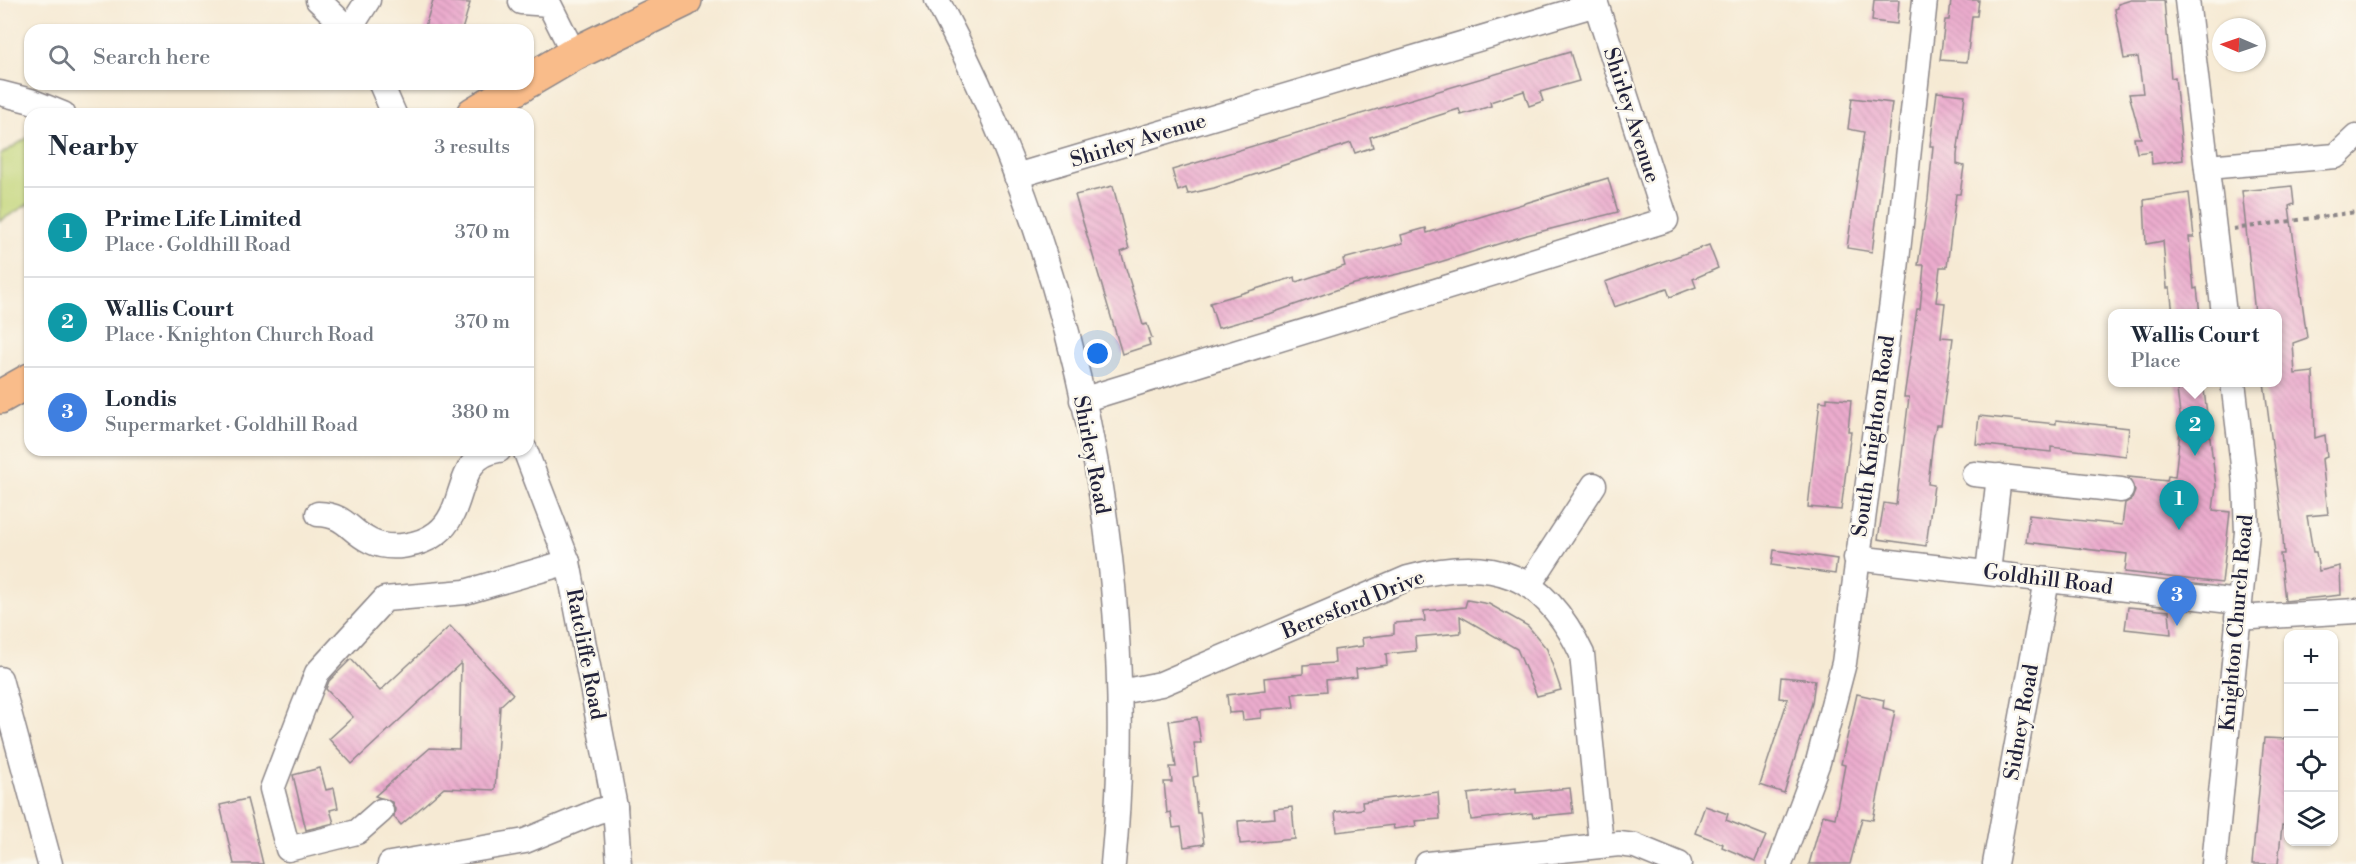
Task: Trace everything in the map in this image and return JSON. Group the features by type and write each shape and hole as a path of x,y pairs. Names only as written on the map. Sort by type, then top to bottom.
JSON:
{"highway":[{"path":"534,77 670,3"},
{"path":"483,108 514,90"},
{"path":"0,398 24,384"}],"street":[{"path":"318,0 343,24"},
{"path":"353,24 368,0"},
{"name":"Shirley Road","path":"938,0 980,90 1016,176 1053,286 1082,400 1109,546 1120,692 1119,786 1113,864"},
{"name":"South Knighton Road","path":"1780,864 1803,805 1844,663 1895,279 1925,0"},
{"path":"2187,0 2223,309"},
{"path":"521,2 549,4 574,54"},
{"name":"Shirley Avenue","path":"1016,176 1596,4 1666,220 1082,400"},
{"path":"384,90 391,108"},
{"path":"0,93 31,100 49,108"},
{"path":"2207,167 2346,160 2356,137"},
{"name":"Knighton Church Road","path":"2214,864 2247,505 2234,387"},
{"path":"318,514 332,515 345,521 371,541 408,546 420,542 435,536 448,524 474,460 479,456"},
{"name":"Ratcliffe Road","path":"527,456 568,562 615,807 619,864"},
{"path":"1974,474 2121,490"},
{"path":"1988,572 1999,476"},
{"path":"1529,585 1594,485"},
{"name":"Goldhill Road","path":"1857,558 2047,580 2238,610 2356,611"},
{"path":"381,811 357,832 288,849 272,789 317,673 385,599 465,592 568,562"},
{"name":"Beresford Drive","path":"1120,692 1161,684 1408,578 1440,569 1468,567 1497,571 1529,585 1552,604 1569,627 1582,654 1601,844"},
{"name":"Sidney Road","path":"1995,864 2047,580"},
{"path":"0,679 50,864"},
{"path":"390,864 525,842 598,811 615,807"},
{"path":"1428,864 1601,844 1635,846 1679,864"}],"path":[{"path":"2214,232 2356,212"}],"green space":[{"path":"24,140 24,207 0,221 0,155"}],"building":[{"path":"433,0 470,3 464,24 426,24"},
{"path":"1874,0 1899,0 1897,24 1872,21"},
{"path":"1951,0 1979,0 1977,16 1972,16 1967,62 1940,60 1945,20 1949,20"},
{"path":"2131,0 2164,0 2171,78 2175,77 2183,160 2152,164 2151,151 2137,153 2134,138 2141,138 2129,94 2143,93 2138,57 2124,59 2115,9 2118,8 2118,4"},
{"path":"1570,52 1579,81 1540,92 1543,101 1529,106 1524,91 1490,102 1491,106 1461,115 1459,109 1370,137 1373,147 1355,153 1351,143 1214,188 1188,194 1186,188 1178,191 1172,170"},
{"path":"1937,92 1965,95 1957,155 1957,164 1964,166 1960,194 1956,194 1947,267 1940,267 1936,302 1945,303 1941,337 1953,338 1941,425 1936,425 1933,439 1928,484 1934,485 1926,546 1878,539 1884,503 1896,505 1909,397 1904,397 1917,309 1920,309 1924,265 1918,265 1928,199 1933,146 1930,146"},
{"path":"1852,98 1892,103 1872,252 1847,248 1864,132 1848,129"},
{"path":"1608,178 1618,212 1527,235 1411,271 1350,285 1272,313 1218,328 1210,303 1295,277 1296,282 1345,266 1343,259 1403,243 1401,235 1426,228 1427,233"},
{"path":"1113,186 1129,249 1121,252 1143,325 1147,324 1152,338 1148,339 1150,345 1122,354 1075,195"},
{"path":"2292,186 2294,204 2289,206 2307,338 2293,343 2295,374 2313,372 2315,438 2325,435 2327,457 2322,459 2328,514 2307,516 2313,552 2316,552 2319,571 2340,566 2341,595 2285,601 2280,554 2284,554 2282,521 2265,387 2282,387 2282,309 2254,309 2242,191"},
{"path":"2189,193 2194,237 2189,237 2194,289 2197,288 2199,309 2172,309 2170,288 2167,288 2163,241 2146,244 2144,200"},
{"path":"1709,245 1718,268 1693,279 1696,287 1670,297 1667,289 1614,307 1605,282"},
{"path":"2177,387 2204,387 2216,486 2213,510 2230,512 2222,583 2125,572 2127,554 2026,542 2029,515 2122,525 2125,503 2132,499 2135,491 2128,477 2167,481 2168,476 2175,477 2181,422"},
{"path":"1827,398 1851,400 1848,431 1851,431 1841,510 1808,507 1820,401 1827,402"},
{"path":"1979,416 2056,424 2056,420 2129,428 2126,456 2051,447 2051,452 1976,444"},
{"path":"1774,550 1837,559 1835,574 1772,565"},
{"path":"1467,600 1489,604 1528,626 1547,649 1561,690 1537,696 1517,649 1460,616 1461,633 1415,637 1416,651 1386,654 1387,665 1356,669 1357,677 1326,680 1327,691 1292,694 1294,707 1261,710 1261,718 1243,720 1242,712 1229,713 1227,695 1265,690 1264,678 1303,674 1303,665 1335,663 1334,650 1363,646 1362,638 1394,634 1394,623 1425,621 1424,611 1465,607"},
{"path":"2128,607 2169,611 2171,634 2125,629"},
{"path":"450,626 513,694 500,706 495,790 444,788 401,825 394,817 395,809 392,802 375,796 430,748 459,749 461,663 352,764 329,739 353,717 326,689 329,681 351,659 380,691"},
{"path":"1781,677 1815,680 1812,703 1784,793 1760,785 1788,699 1779,698"},
{"path":"1857,694 1884,700 1883,708 1895,711 1873,820 1862,818 1850,864 1809,864 1823,815 1835,818 1845,765 1841,764"},
{"path":"1197,717 1201,743 1194,743 1198,776 1193,777 1197,813 1200,813 1204,844 1184,847 1181,827 1173,828 1171,812 1167,813 1164,782 1172,782 1170,767 1176,767 1169,721"},
{"path":"2264,738 2284,739 2284,825 2282,825 2278,864 2252,864"},
{"path":"320,768 326,790 334,788 338,808 330,810 334,823 306,830 293,775"},
{"path":"1516,788 1516,793 1570,788 1573,813 1533,817 1532,813 1471,820 1468,794"},
{"path":"1438,792 1440,819 1415,821 1416,826 1394,829 1393,825 1337,832 1335,812 1363,809 1362,802"},
{"path":"247,799 263,864 234,864 230,848 220,805"},
{"path":"1705,806 1728,814 1726,820 1766,836 1755,861 1722,847 1723,844 1695,833"},
{"path":"1292,807 1295,839 1240,844 1238,821 1275,818 1274,809"}],"place":[{"name":"Wallis Court","path":"2195,456"},
{"name":"Prime Life Limited","path":"2179,530"},
{"name":"Londis","path":"2177,626"}]}
